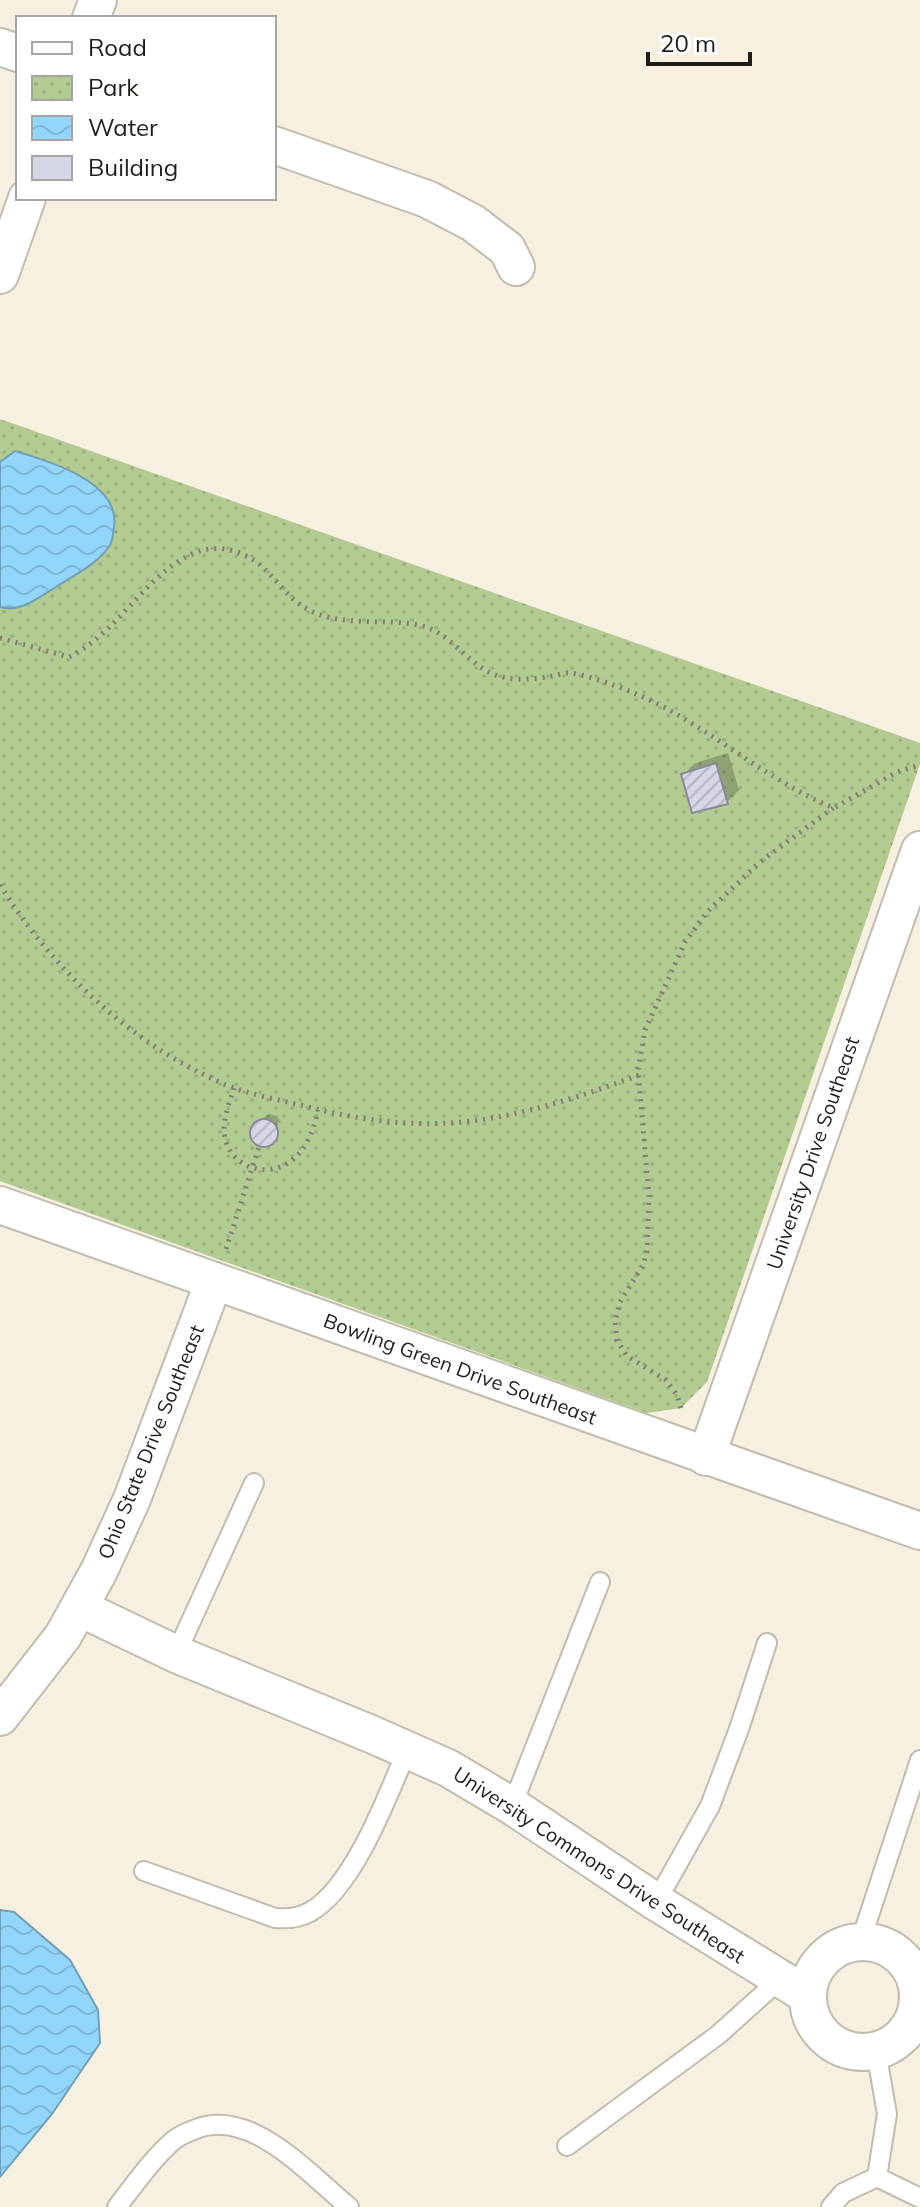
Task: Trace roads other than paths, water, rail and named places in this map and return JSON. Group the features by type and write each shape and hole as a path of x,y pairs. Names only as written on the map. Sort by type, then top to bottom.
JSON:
{"street":[{"path":"276,146 427,199 473,223 507,249 516,267"},
{"path":"0,275 26,200"},
{"name":"University Drive Southeast","path":"706,1457 920,850"},
{"name":"Bowling Green Drive Southeast","path":"0,1205 218,1271 706,1457 920,1531"},
{"name":"Ohio State Drive Southeast","path":"0,1717 63,1636 80,1608 132,1499 218,1271"},
{"name":"University Commons Drive Southeast","path":"80,1608 176,1654 448,1768 793,1988"},
{"path":"861,1940 884,1945 899,1954 911,1968 918,1984 919,2002 905,2033 892,2045 859,2053 828,2040 817,2028 793,1988 811,1978 819,1962 832,1950 861,1940"}],"lane":[{"path":"176,1654 254,1483"},
{"path":"512,1806 600,1582"},
{"path":"656,1902 710,1806 767,1643"},
{"path":"144,1871 275,1918 292,1919 312,1911 348,1873 407,1750"},
{"path":"861,1940 920,1760"},
{"path":"567,2146 718,2035 793,1988"},
{"path":"876,2051 887,2114 877,2177"},
{"path":"117,2207 176,2137 205,2126 232,2124 262,2135 349,2207"},
{"path":"877,2177 920,2198"},
{"path":"831,2207 843,2193 877,2177"}],"water":[{"path":"15,451 63,468 95,486 113,511 114,527 110,545 92,563 30,603 8,608 0,607 0,462"},
{"path":"0,1910 14,1912 70,1960 98,2010 100,2043 52,2114 0,2177"}]}
